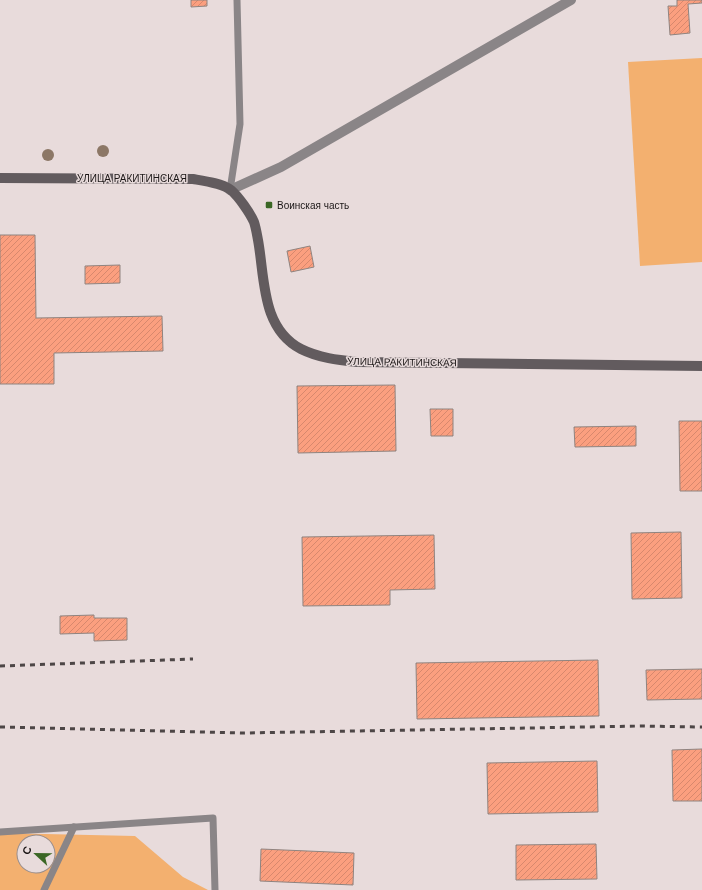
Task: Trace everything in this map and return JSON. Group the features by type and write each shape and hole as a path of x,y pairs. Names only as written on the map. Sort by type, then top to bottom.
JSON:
{"street":[{"path":"230,190 281,167 571,0"},
{"name":"УЛИЦА РАКИТИНСКАЯ","path":"0,178 193,179 212,183 230,190 242,202 254,222 260,254 265,296 274,321 285,337 301,349 325,358 357,362 702,366"}],"lane":[{"path":"230,190 240,124 237,0"},
{"path":"0,832 213,818 214,890"},
{"path":"44,890 74,827"}],"shaded area":[{"path":"702,58 702,262 640,266 628,62"},
{"path":"0,833 45,834 16,834 16,874 56,874 56,834 135,836 183,877 208,890 0,890"}],"building":[{"path":"191,0 207,0 207,6 191,7"},
{"path":"677,0 702,0 702,3 688,4 690,33 670,35 668,6 677,6"},
{"path":"0,235 35,235 36,318 162,316 163,351 54,353 54,384 0,384"},
{"path":"310,246 314,267 291,272 287,251"},
{"path":"120,265 120,283 85,284 85,266"},
{"path":"395,385 396,451 298,453 297,386"},
{"path":"430,409 453,409 453,436 431,436"},
{"path":"679,421 702,421 702,491 680,491"},
{"path":"636,426 636,446 575,447 574,427"},
{"path":"681,532 682,598 632,599 631,533"},
{"path":"434,535 435,589 390,590 390,605 303,606 302,537"},
{"path":"94,615 94,618 127,618 127,640 94,641 94,633 60,634 60,616"},
{"path":"598,660 599,716 417,719 416,663"},
{"path":"702,669 702,699 647,700 646,670"},
{"path":"702,749 702,801 673,801 672,750"},
{"path":"597,761 598,812 488,814 487,763"},
{"path":"596,844 597,879 516,880 516,845"},
{"path":"261,849 354,853 353,885 260,881"}],"railway":[{"path":"0,666 193,659"},
{"path":"0,727 243,733 642,726 702,727"}],"place":[{"name":"Воинская часть","path":"269,205"}]}
